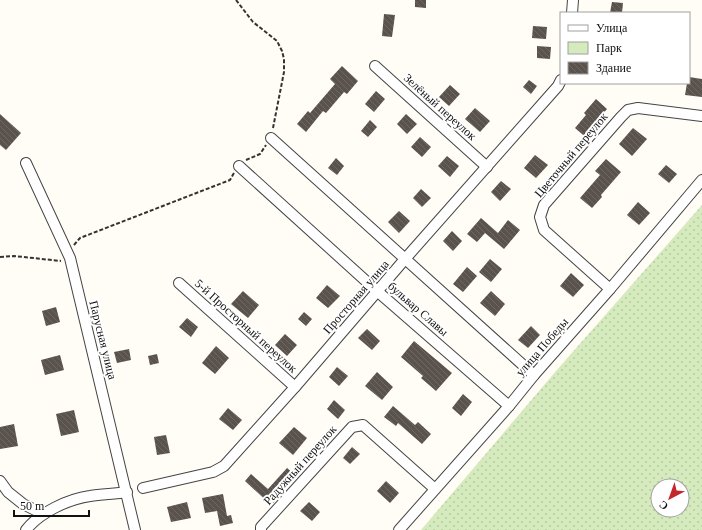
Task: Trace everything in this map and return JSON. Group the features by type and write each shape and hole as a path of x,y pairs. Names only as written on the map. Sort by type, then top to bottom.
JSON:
{"street":[{"path":"572,12 573,0"},
{"name":"Зелёный переулок","path":"375,66 487,167"},
{"name":"Просторная улица","path":"143,488 213,472 224,466 295,387 560,82"},
{"name":"Цветочный переулок","path":"610,289 544,230 540,217 544,205 628,110 638,108 702,116"},
{"path":"271,138 534,375"},
{"name":"Парусная улица","path":"26,162 70,258 135,530"},
{"name":"бульвар Славы","path":"239,166 509,406"},
{"name":"улица Победы","path":"399,530 509,406 702,180"},
{"name":"5-й Просторный переулок","path":"179,283 295,387"},
{"name":"Радужный переулок","path":"261,530 261,527 352,427 363,425 435,489"},
{"path":"0,481 8,492 23,504 43,514"},
{"path":"26,530 43,514 63,504 88,496 127,492"}],"path":[{"path":"0,257 14,256 66,261 70,258 74,246 80,238 230,180 245,160 260,154 271,138 284,72 284,60 282,51 276,41 253,22 236,0"}],"green space":[{"path":"702,205 702,530 421,530 556,371"}],"building":[{"path":"415,0 426,0 426,8 415,7"},
{"path":"612,2 623,3 622,12 610,12"},
{"path":"384,14 395,15 392,37 382,36"},
{"path":"533,26 547,27 546,39 532,38"},
{"path":"537,46 551,47 550,59 537,58"},
{"path":"342,66 358,81 347,94 344,92 326,113 323,111 306,132 297,124 308,111 310,113 335,84 330,79"},
{"path":"690,77 702,79 702,97 685,95 687,84 690,84"},
{"path":"529,80 537,86 531,94 523,87"},
{"path":"450,85 460,94 449,106 439,97"},
{"path":"376,91 385,99 374,112 365,104"},
{"path":"596,99 607,109 592,127 596,131 589,140 575,128 586,115 584,113"},
{"path":"475,108 490,121 480,132 465,119"},
{"path":"0,114 21,133 6,150 0,145"},
{"path":"406,114 417,124 407,134 397,124"},
{"path":"370,120 377,127 368,137 361,131"},
{"path":"633,128 647,139 632,156 619,144"},
{"path":"420,137 431,147 422,157 411,147"},
{"path":"535,155 548,165 536,178 524,168"},
{"path":"447,156 459,166 450,177 438,166"},
{"path":"336,158 344,166 337,175 328,168"},
{"path":"606,159 621,172 592,208 580,198 600,175 595,171"},
{"path":"666,165 677,174 669,183 658,174"},
{"path":"501,181 511,189 500,201 491,192"},
{"path":"421,189 431,198 422,207 413,198"},
{"path":"638,202 650,213 639,225 627,215"},
{"path":"399,211 410,221 399,233 388,222"},
{"path":"481,218 498,233 508,220 520,230 504,249 485,233 477,242 467,234"},
{"path":"452,231 462,241 453,251 443,241"},
{"path":"490,259 502,269 491,282 479,272"},
{"path":"467,267 477,276 463,292 453,284"},
{"path":"571,273 584,285 573,297 560,286"},
{"path":"327,285 340,296 328,308 316,298"},
{"path":"243,291 259,305 248,318 231,304"},
{"path":"491,291 505,304 495,316 480,303"},
{"path":"56,307 60,322 46,326 42,311"},
{"path":"304,312 312,319 306,326 298,319"},
{"path":"187,318 198,327 191,337 179,327"},
{"path":"531,326 540,335 528,348 518,340"},
{"path":"367,329 380,341 372,350 358,338"},
{"path":"285,334 297,345 287,356 275,345"},
{"path":"414,341 452,373 436,391 421,378 423,376 401,357"},
{"path":"216,346 229,358 215,374 202,363"},
{"path":"129,349 131,360 117,363 114,352"},
{"path":"157,354 159,363 150,365 148,356"},
{"path":"60,355 64,370 45,375 41,360"},
{"path":"337,367 348,376 339,386 329,377"},
{"path":"377,372 393,387 382,400 365,386"},
{"path":"463,394 472,402 461,416 452,408"},
{"path":"334,400 345,410 338,419 327,409"},
{"path":"393,406 415,425 418,422 431,434 422,444 398,423 396,426 384,417"},
{"path":"228,408 242,420 233,430 219,419"},
{"path":"74,410 79,432 61,436 56,414"},
{"path":"14,424 18,446 0,449 0,427"},
{"path":"294,427 307,438 293,455 279,443"},
{"path":"166,435 170,453 157,455 154,437"},
{"path":"352,447 360,454 350,464 343,458"},
{"path":"287,468 294,474 275,495 278,498 271,505 245,481 251,474 268,489"},
{"path":"386,481 399,493 390,503 377,491"},
{"path":"223,494 227,516 231,515 233,523 220,526 217,511 205,513 202,498"},
{"path":"187,502 191,518 171,522 167,507"},
{"path":"309,502 320,512 312,521 300,511"}]}
